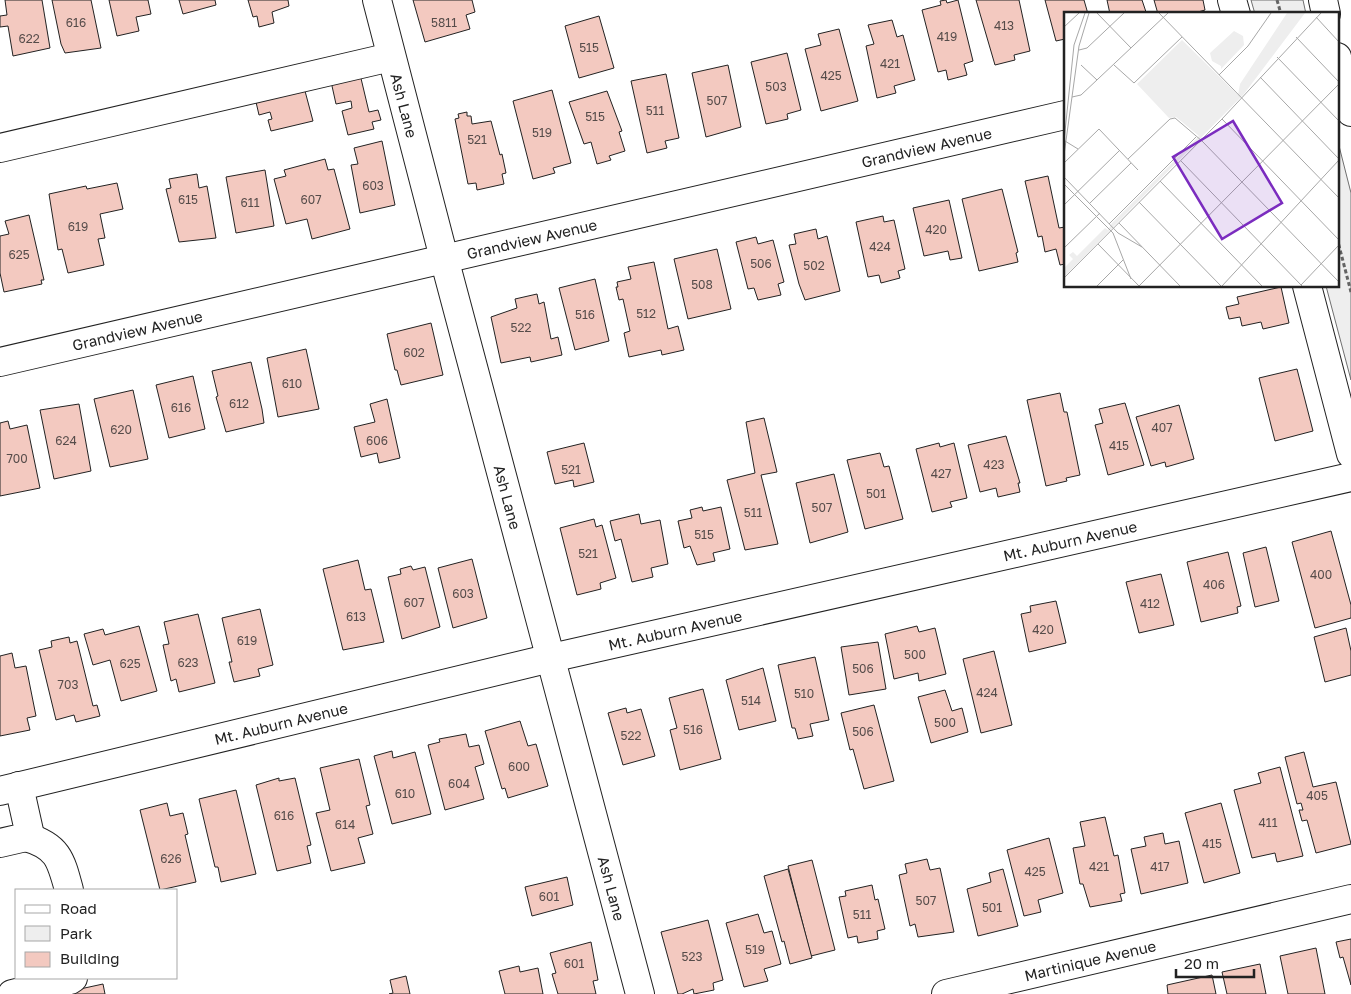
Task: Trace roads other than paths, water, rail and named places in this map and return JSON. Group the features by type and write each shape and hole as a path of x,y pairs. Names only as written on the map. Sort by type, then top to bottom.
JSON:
{"street":[{"name":"Ash Lane","path":"377,0 640,994"},
{"path":"0,148 391,57"},
{"path":"1338,61 1351,112"},
{"name":"Grandview Avenue","path":"0,362 1064,115"},
{"path":"1308,288 1351,454"},
{"name":"Mt. Auburn Avenue","path":"10,788 552,658 1351,477"},
{"path":"10,788 29,831 26,836"},
{"path":"0,843 26,836 40,840 56,853 64,869 69,889"},
{"name":"Martinique Avenue","path":"946,994 1351,899"},
{"path":"12,994 72,979"}]}
